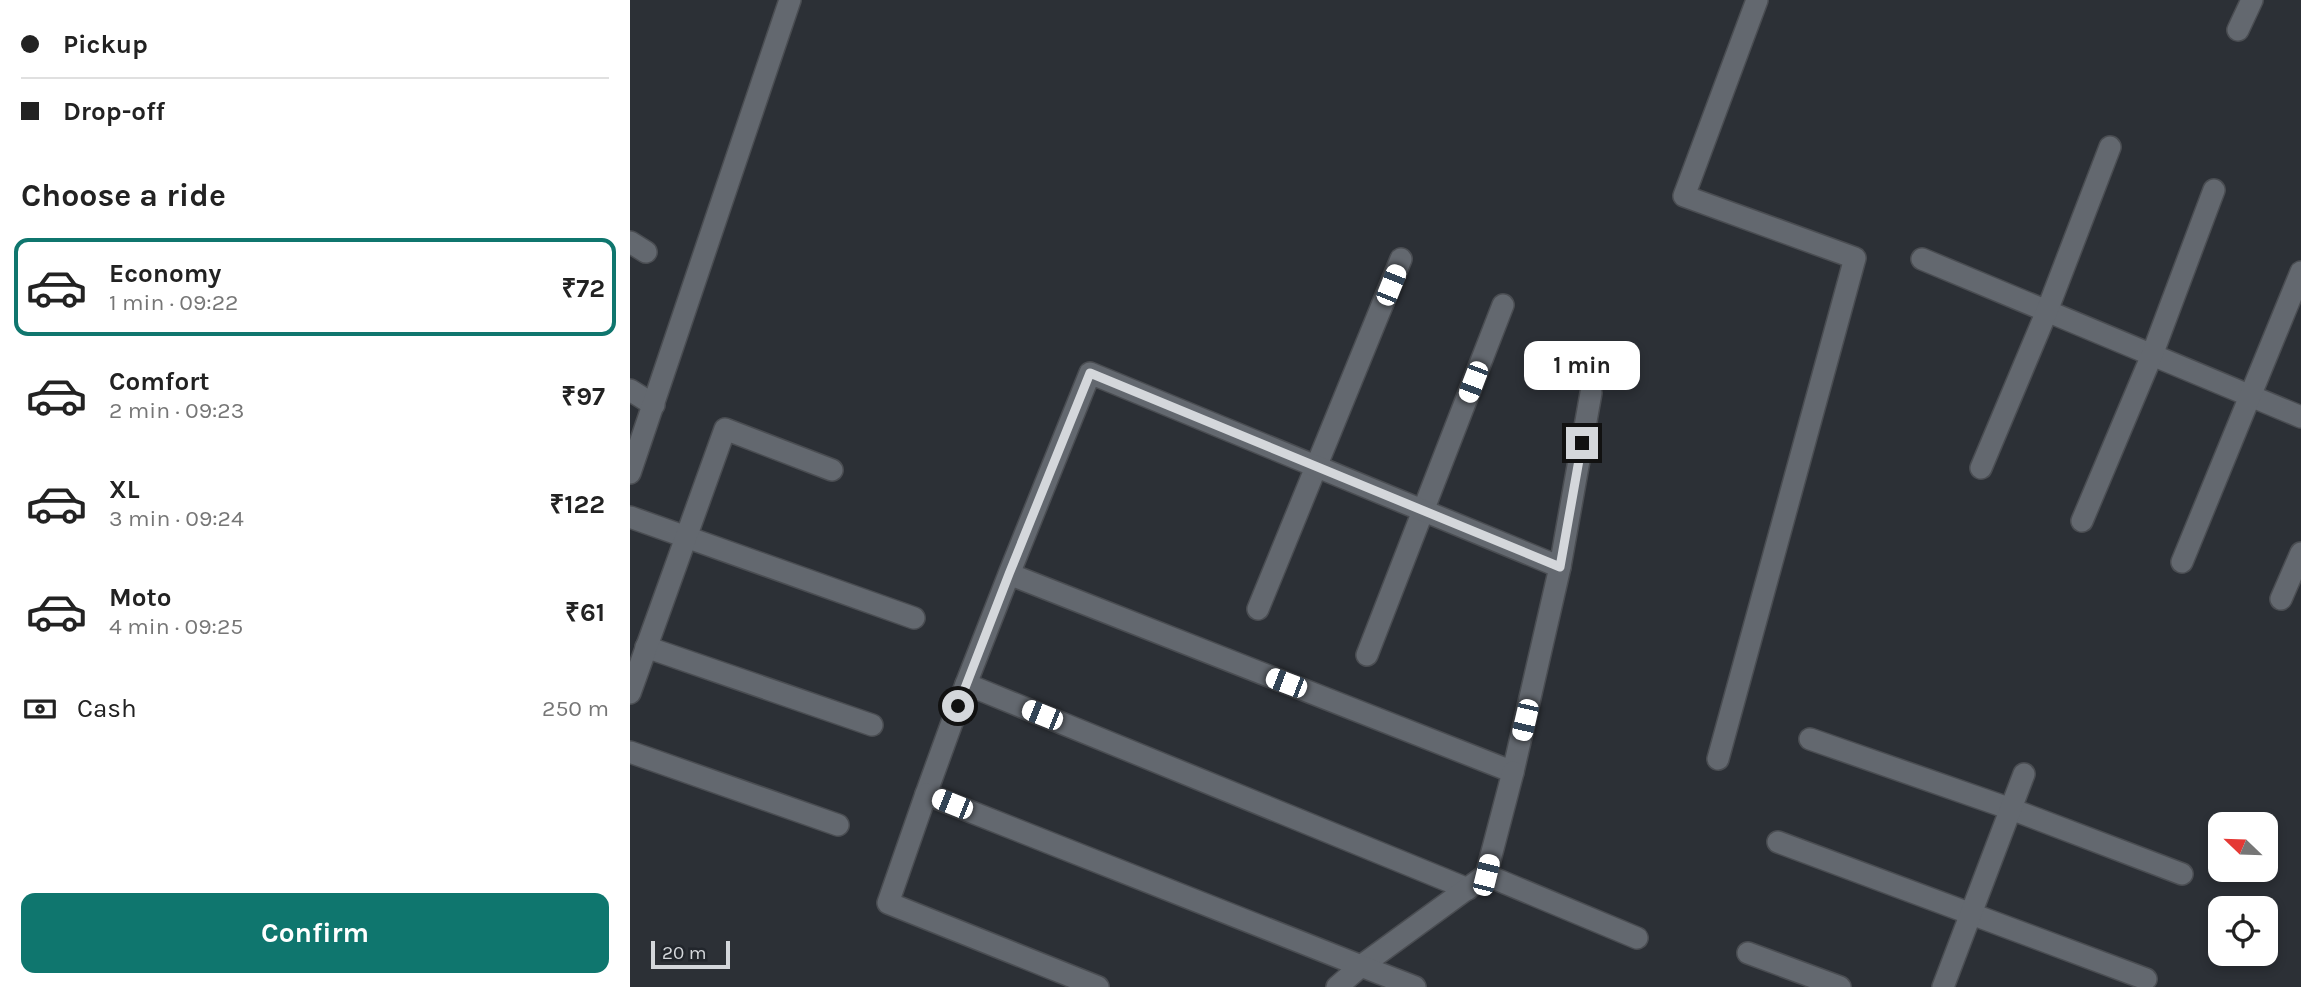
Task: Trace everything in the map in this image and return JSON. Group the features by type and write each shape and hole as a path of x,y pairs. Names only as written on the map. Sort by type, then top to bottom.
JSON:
{"street":[{"path":"630,473 790,0"},
{"path":"1718,759 1856,258 1684,196 1757,0"},
{"path":"2238,30 2252,0"},
{"path":"1981,468 2047,311 2110,147"},
{"path":"2082,521 2152,355 2214,190"},
{"path":"1258,609 1401,259"},
{"path":"1922,259 2301,417"},
{"path":"2182,562 2301,272"},
{"path":"1367,655 1503,305"},
{"path":"1089,985 888,903 966,684 1090,373 1560,567"},
{"path":"630,390 654,405"},
{"path":"1337,987 1361,966 1486,875 1513,772 1560,567 1591,393"},
{"path":"630,693 725,429 832,470"},
{"path":"630,517 914,618"},
{"path":"2281,599 2301,553"},
{"path":"1009,574 1513,772"},
{"path":"646,648 872,725"},
{"path":"966,684 1468,889"},
{"path":"1810,739 2011,809 2182,874"},
{"path":"630,752 838,825"},
{"path":"1943,987 2024,775"},
{"path":"926,794 1415,987"},
{"path":"1778,842 2146,979"},
{"path":"1486,875 1637,938"},
{"path":"1748,953 1840,987"}],"route":[{"path":"958,706 1090,373 1560,567 1582,443"}]}
